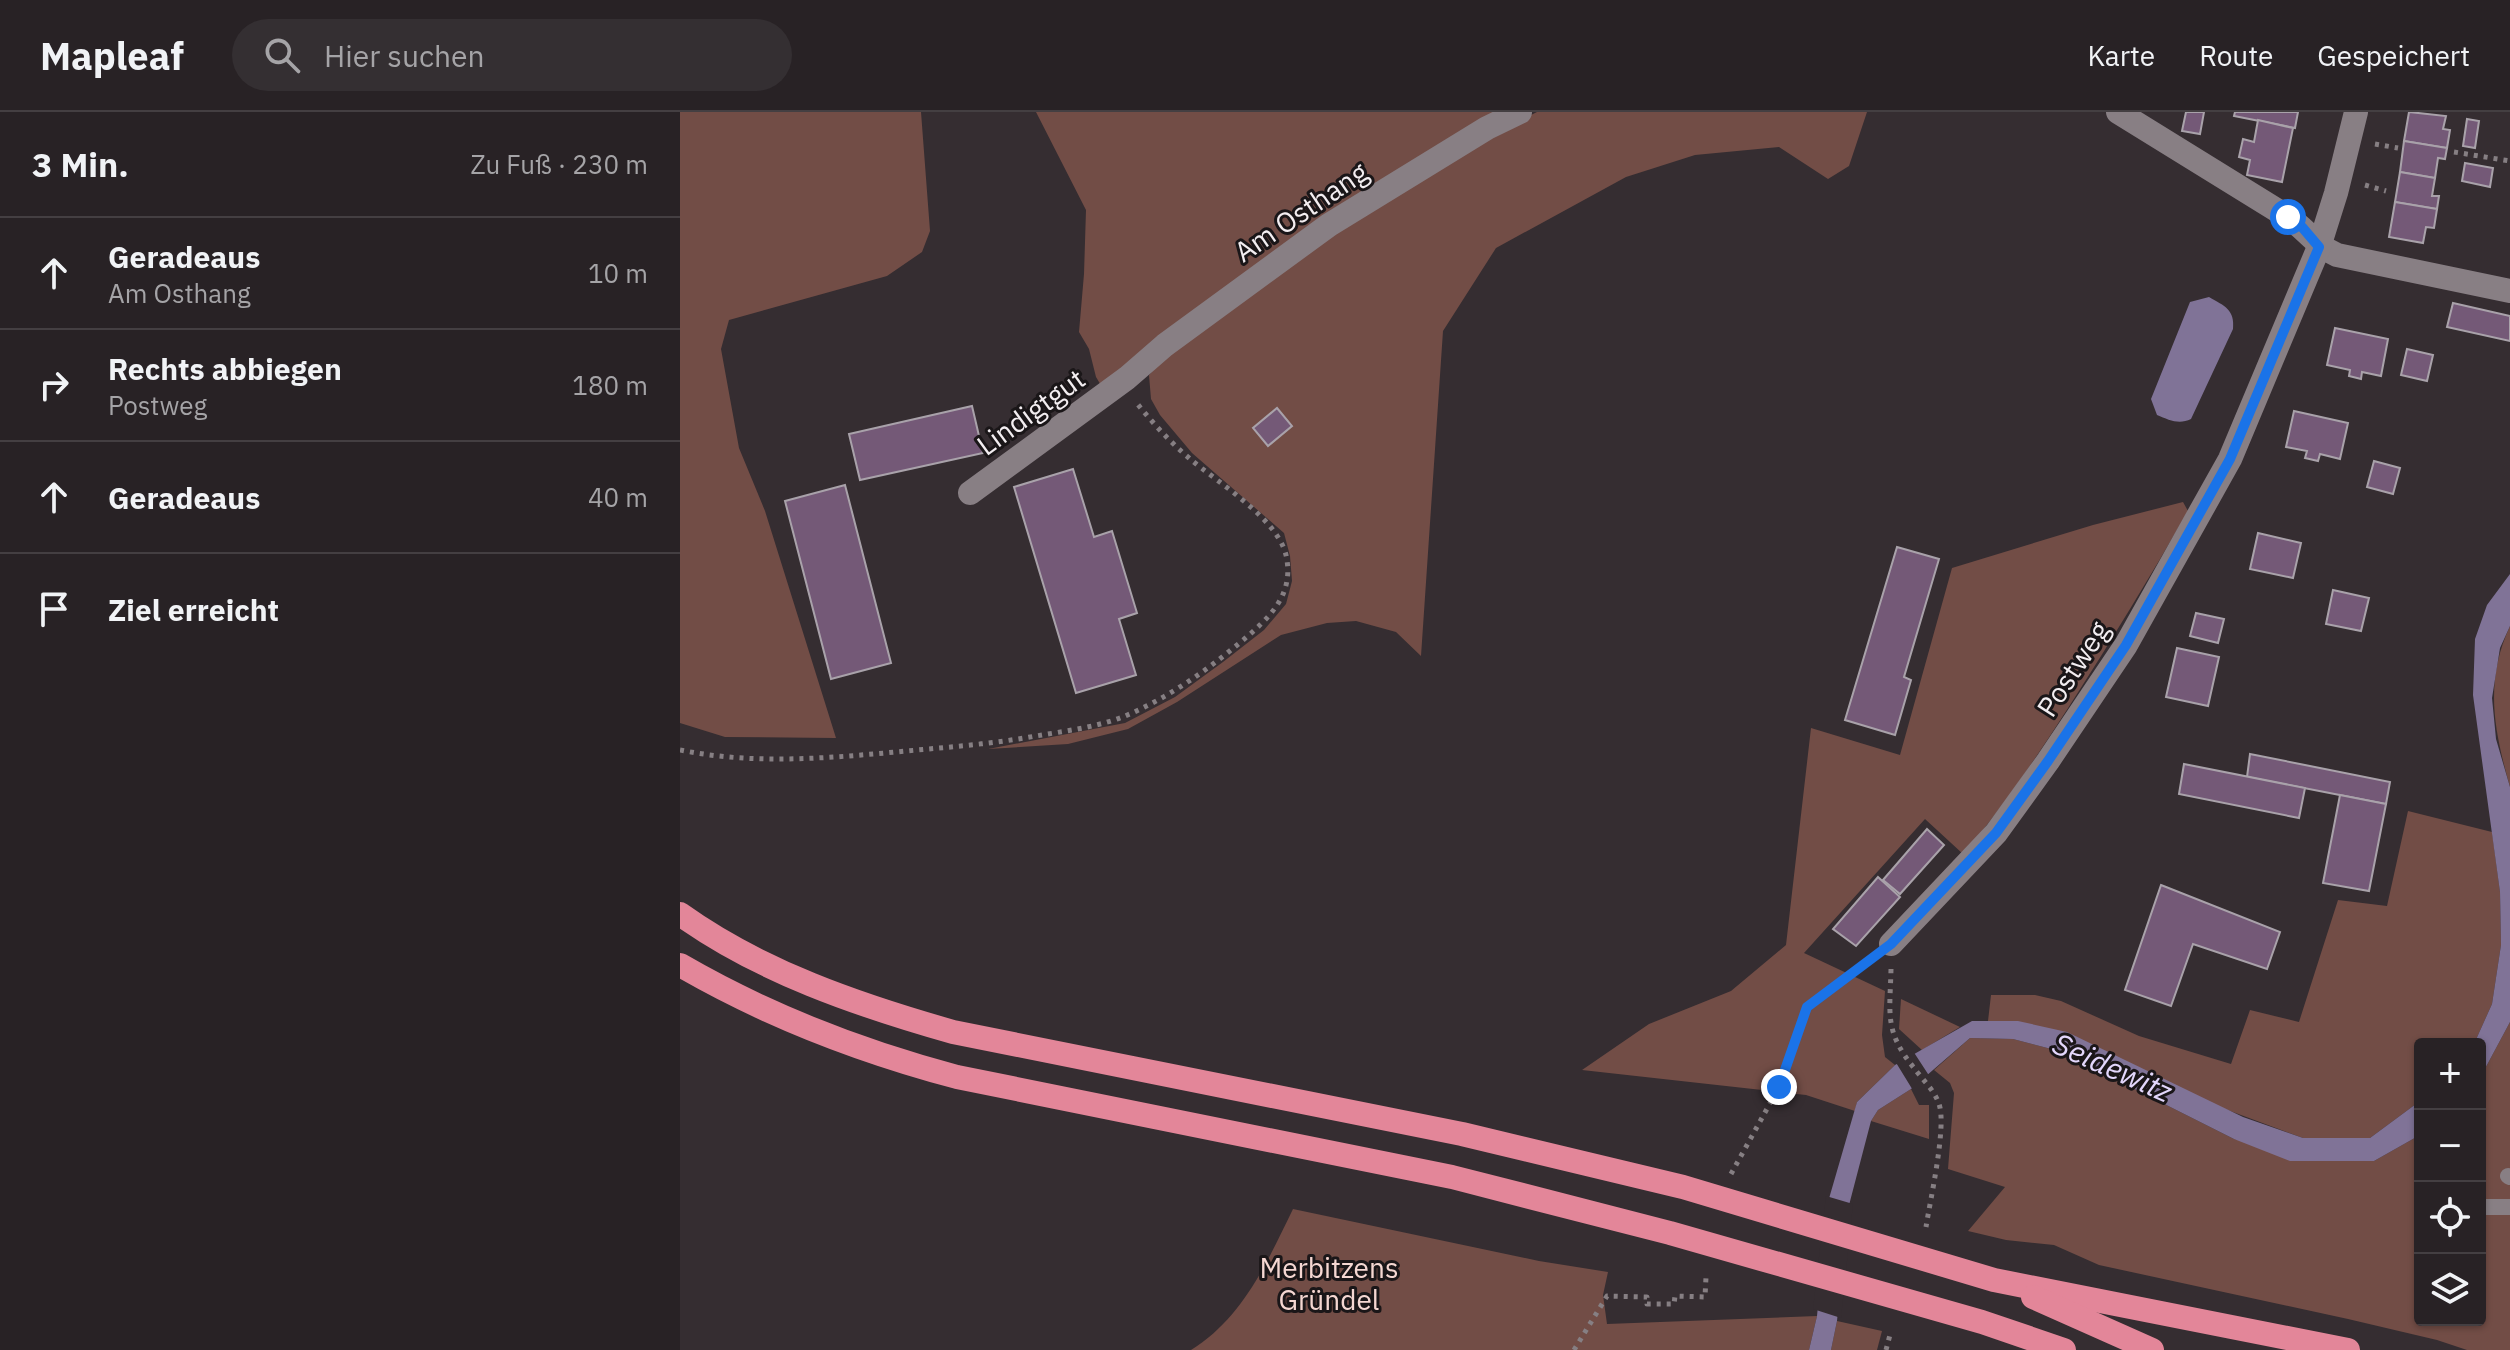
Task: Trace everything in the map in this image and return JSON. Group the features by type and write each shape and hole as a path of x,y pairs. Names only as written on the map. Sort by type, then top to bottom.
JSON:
{"highway":[{"path":"680,914 741,951 807,983 887,1013 953,1032 1462,1134 1683,1187 1994,1280 2348,1350"},
{"path":"680,965 779,1017 897,1061 957,1077 1452,1177 1670,1233 1982,1322 2064,1350"},
{"path":"1994,1280 2152,1350"},
{"path":"1982,1322 2035,1350"}],"street":[{"name":"Am Osthang","path":"1127,378 1165,345 1329,225 1487,128 1520,112"},
{"path":"2118,112 2288,217 2302,227 2319,247 2337,255 2510,291"},
{"name":"Postweg","path":"1891,944 1996,833 2048,761 2126,645 2230,459 2319,247 2356,112"},
{"name":"Lindigtgut","path":"970,493 1127,378"}],"lane":[{"path":"2486,1207 2510,1207"}],"path":[{"path":"2365,142 2398,148"},
{"path":"2454,152 2510,161"},
{"path":"2356,182 2386,191"},
{"path":"680,750 710,756 797,760 1017,739 1122,717 1174,692 1222,658 1265,621 1283,599 1287,578 1283,546 1279,536 1268,525 1149,419 1130,396 1127,378"},
{"path":"1891,944 1889,1025 1898,1048 1939,1101 1941,1114 1937,1166 1926,1227"},
{"path":"1731,1174 1779,1087 1807,1007 1891,944"},
{"path":"1574,1350 1607,1296 1647,1297 1647,1304 1674,1304 1675,1296 1705,1297 1706,1277"},
{"path":"1886,1350 1891,1331"}],"green space":[{"path":"680,112 921,112 930,231 922,252 887,276 729,320 721,349 739,448 765,511 836,738 725,737 680,723"},
{"path":"1036,112 1508,112 1102,387 1096,377 1089,349 1079,332 1086,210"},
{"path":"1537,112 1867,112 1849,166 1828,179 1779,147 1695,155 1626,177 1496,248 1443,331 1421,656 1396,632 1356,621 1327,623 1281,635 1177,702 1128,729 1068,744 988,749 1125,723 1175,697 1264,630 1286,604 1292,581 1284,533 1192,453 1160,415 1151,399 1149,375 1172,348 1331,233 1489,136"},
{"path":"2183,502 2188,511 2070,705 2006,800 1963,854 1925,819 1804,953 1885,991 1882,1035 1885,1057 1895,1065 1857,1102 1855,1111 1806,1095 1582,1070 1649,1024 1731,991 1786,945 1811,728 1900,755 1952,568 2093,525"},
{"path":"2510,626 2510,787 2496,726 2494,687 2502,647"},
{"path":"2408,811 2492,832 2500,892 2501,945 2492,1004 2477,1038 2414,1038 2414,1105 2370,1138 2303,1138 1988,1021 1991,995 2035,995 2061,1001 2139,1036 2231,1064 2250,1010 2299,1022 2338,900 2387,906"},
{"path":"1901,999 1960,1027 1922,1050 1899,1029"},
{"path":"2510,1022 2510,1350 2467,1350 2348,1319 2099,1265 2054,1245 2006,1240 1968,1231 2005,1187 1948,1169 1954,1093 1950,1083 1934,1070 1970,1038 2013,1039 2059,1051 2234,1139 2374,1161 2414,1138 2414,1326 2486,1326 2486,1067"},
{"path":"1911,1089 1919,1105 1929,1105 1929,1139 1871,1121 1878,1110"},
{"name":"Merbitzens Gründel","path":"1293,1209 1539,1261 1608,1272 1603,1295 1607,1324 1817,1316 1809,1350 1191,1350 1225,1322 1239,1305 1263,1268"},
{"path":"1837,1321 1882,1331 1877,1350 1831,1350"}],"water":[{"path":"2209,297 2231,313 2233,329 2191,419 2182,422 2170,420 2157,415 2151,399 2190,302"},
{"path":"2510,574 2510,626 2500,648 2492,698 2496,739 2510,787 2510,1022 2486,1067 2486,1038 2477,1038 2492,1004 2501,945 2500,892 2473,695 2475,639 2487,605"},
{"name":"Seidewitz","path":"1972,1021 2018,1021 2067,1032 2243,1117 2303,1138 2370,1138 2414,1105 2414,1138 2374,1161 2290,1161 2234,1139 2059,1051 2013,1039 1970,1038 1911,1089 1878,1110 1871,1121 1848,1209 1837,1321 1831,1350 1809,1350 1817,1316 1828,1202 1857,1102 1895,1065"}],"pier":[{"path":"1913,1051 1928,1074 1933,1076 1914,1092 1895,1061"},
{"path":"1826,1196 1853,1204 1841,1318 1813,1309"}],"building":[{"path":"2186,112 2204,112 2200,134 2182,131"},
{"path":"2235,112 2298,112 2295,128 2234,116"},
{"path":"2409,112 2446,116 2443,129 2450,130 2447,148 2404,141"},
{"path":"2467,119 2479,121 2475,148 2463,146"},
{"path":"2258,120 2293,128 2282,182 2247,175 2250,160 2239,157 2243,139 2254,142"},
{"path":"2404,141 2447,148 2445,159 2438,158 2435,178 2400,172"},
{"path":"2465,163 2493,168 2490,187 2462,181"},
{"path":"2400,172 2435,178 2432,196 2439,196 2437,209 2395,202"},
{"path":"2395,202 2437,209 2434,228 2426,227 2423,243 2389,237"},
{"path":"2453,303 2510,316 2510,341 2447,327"},
{"path":"2335,328 2388,339 2381,376 2362,372 2361,379 2349,376 2350,370 2327,365"},
{"path":"2407,349 2433,355 2427,381 2401,375"},
{"path":"972,406 983,453 860,480 849,434"},
{"path":"1277,408 1292,426 1268,446 1253,428"},
{"path":"2294,411 2348,423 2340,459 2320,454 2318,461 2305,458 2307,451 2286,447"},
{"path":"2374,461 2400,468 2393,494 2367,487"},
{"path":"1073,469 1094,537 1112,531 1137,613 1119,619 1136,675 1076,693 1014,487"},
{"path":"845,485 891,663 831,679 785,501"},
{"path":"2258,533 2301,543 2293,578 2250,569"},
{"path":"1897,547 1939,559 1904,677 1911,680 1895,735 1845,720"},
{"path":"2333,590 2369,598 2361,631 2326,624"},
{"path":"2196,613 2224,619 2218,643 2190,636"},
{"path":"2177,648 2219,657 2208,706 2166,697"},
{"path":"2250,754 2390,782 2386,804 2247,777"},
{"path":"2184,764 2305,788 2299,818 2179,794"},
{"path":"2340,795 2386,804 2369,891 2323,883"},
{"path":"1927,829 1944,845 1900,894 1883,880"},
{"path":"1878,877 1900,897 1856,946 1833,929"},
{"path":"2161,885 2280,932 2267,969 2193,944 2171,1006 2125,990"}],"route":[{"path":"1779,1087 1807,1007 1891,944 1996,833 2126,645 2230,459 2319,247 2302,227 2288,217"}]}
